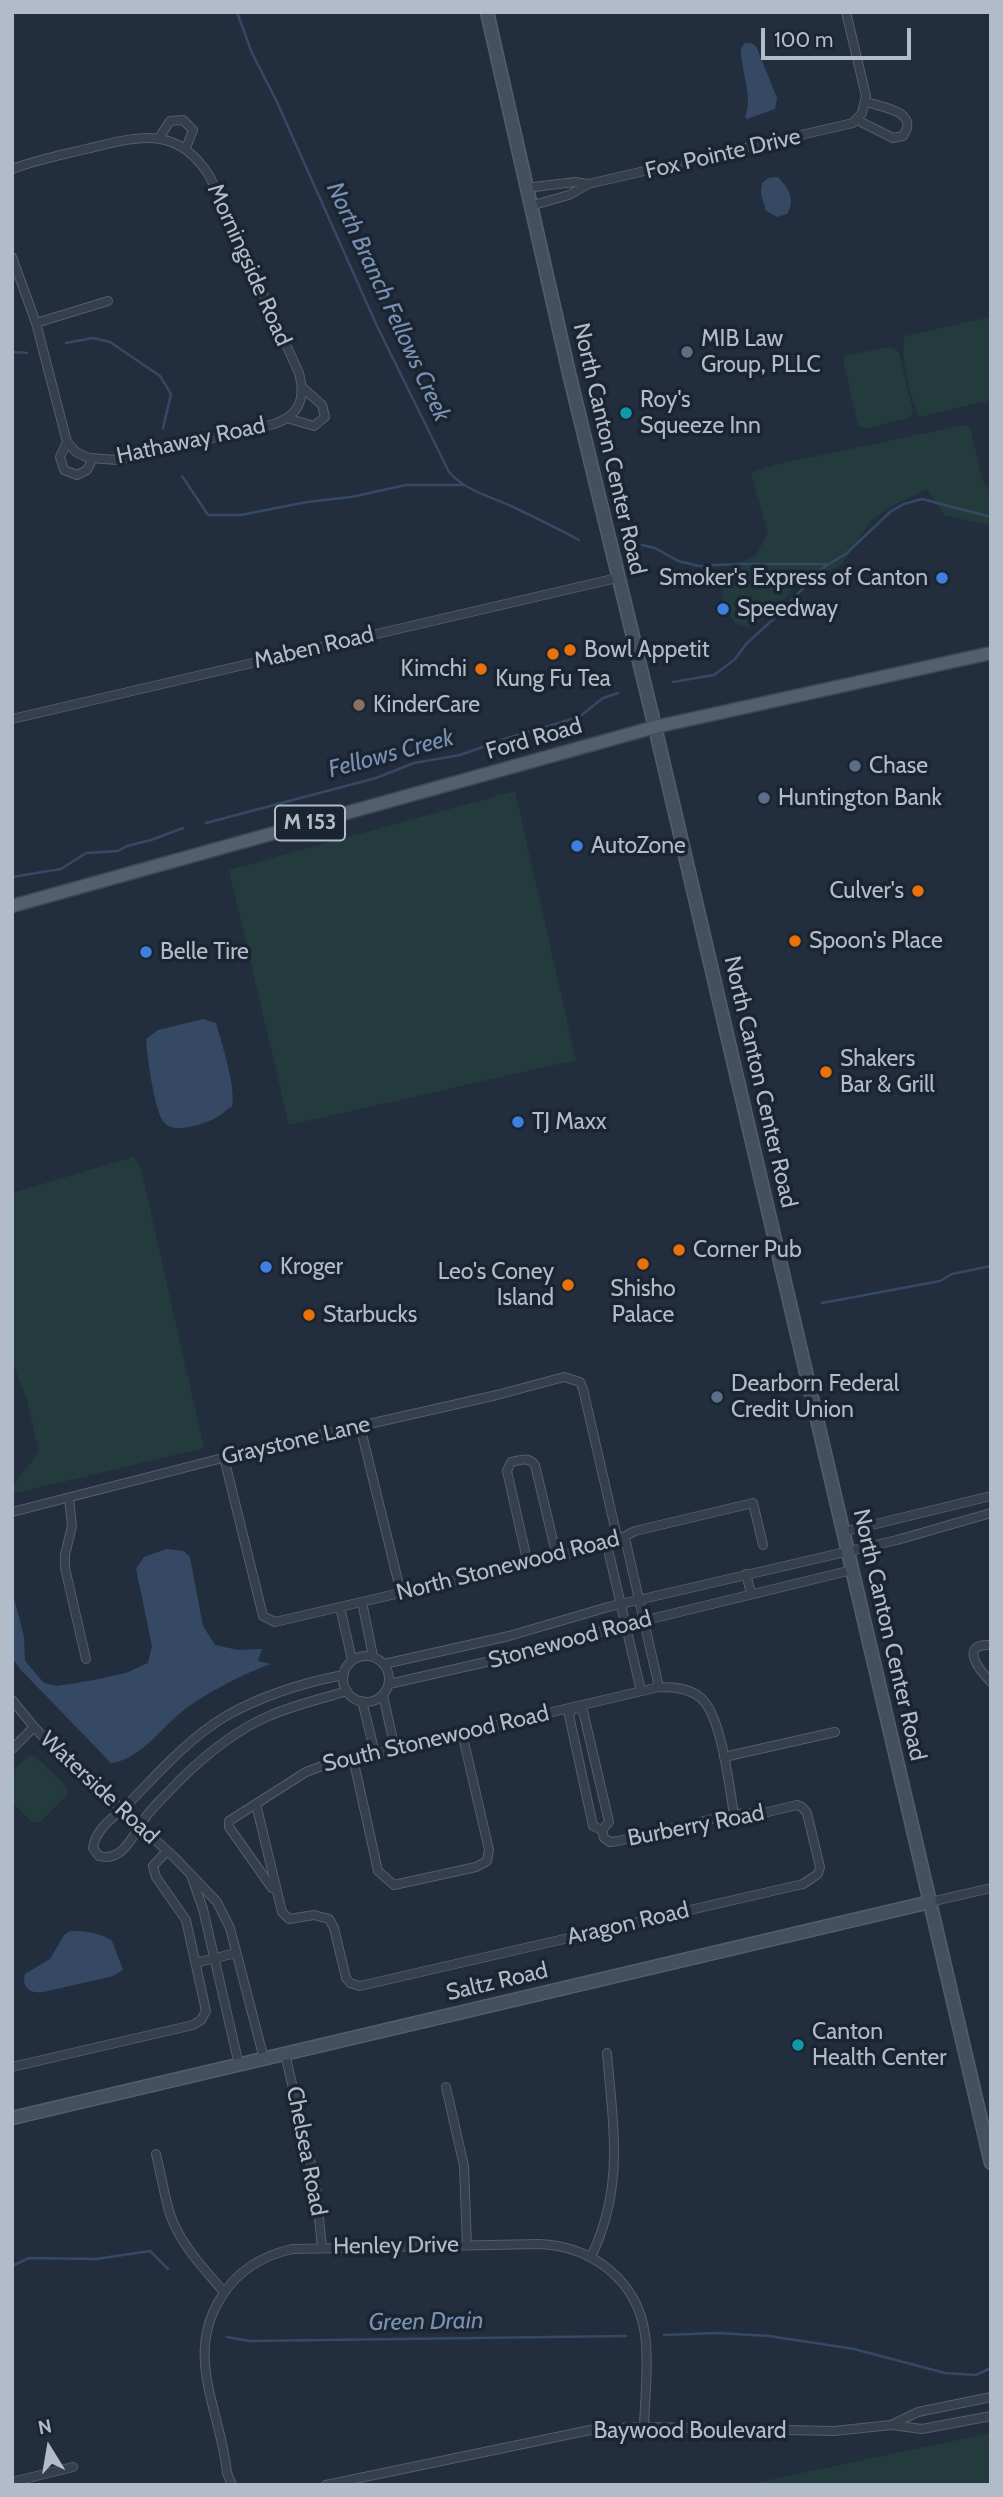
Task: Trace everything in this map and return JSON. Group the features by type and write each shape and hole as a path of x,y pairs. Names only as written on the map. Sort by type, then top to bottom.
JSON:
{"main road":[{"name":"North Canton Center Road","path":"487,12 617,578 655,727 991,2162"},
{"name":"Ford Road","path":"12,906 655,727 991,653"},
{"name":"Saltz Road","path":"12,2118 930,1902"}],"street":[{"path":"846,12 866,102 857,120 892,138 903,136 908,128 908,121 902,114 866,102"},
{"name":"Morningside Road","path":"159,138 170,121 183,120 192,130 186,148"},
{"name":"Fox Pointe Drive","path":"588,184 846,126 857,120"},
{"name":"Morningside Road","path":"12,169 131,139 159,138 186,148 202,164 209,177 299,373 303,388 322,405 325,417"},
{"path":"526,188 575,182 588,184"},
{"path":"530,206 569,195 588,184"},
{"name":"Hathaway Road","path":"12,257 36,323 67,442 76,452 93,458 118,460 274,424 287,418 298,407 303,388"},
{"path":"36,323 108,301"},
{"name":"Hathaway Road","path":"287,418 314,426 325,417"},
{"name":"Hathaway Road","path":"67,442 61,457 64,470 77,475 88,470 93,458"},
{"name":"Maben Road","path":"12,719 617,578"},
{"name":"Graystone Lane","path":"12,1512 224,1458 565,1377 580,1382 622,1540"},
{"path":"360,1426 401,1593"},
{"name":"North Stonewood Road","path":"224,1458 263,1616 275,1622 607,1545 622,1540 635,1531 753,1503 763,1545"},
{"path":"528,1563 507,1471 511,1462 526,1459 532,1460 535,1465 558,1557"},
{"path":"844,1532 991,1496"},
{"path":"69,1498 72,1526 65,1555 65,1568 86,1659"},
{"path":"978,1499 987,1515"},
{"name":"Stonewood Road","path":"384,1664 509,1636 621,1605 897,1540 987,1515"},
{"path":"892,1521 897,1540"},
{"path":"622,1540 645,1620 659,1687 684,1689 702,1699 713,1715 734,1814"},
{"path":"607,1545 641,1691"},
{"name":"Stonewood Road","path":"389,1684 508,1657 751,1593 852,1570"},
{"path":"746,1574 751,1593"},
{"path":"362,1602 373,1656"},
{"path":"340,1607 352,1660"},
{"path":"991,1645 979,1646 973,1659 991,1682"},
{"path":"347,1691 269,1716 210,1751 148,1813 131,1842 119,1853 106,1858 99,1856 93,1848 95,1836 168,1763 225,1717 262,1698 343,1675 352,1660 373,1656 388,1670 389,1684 383,1695 373,1701 362,1702"},
{"path":"343,1675 347,1691 362,1702 375,1753"},
{"name":"South Stonewood Road","path":"276,1893 229,1827 229,1821 312,1769 659,1687"},
{"path":"383,1695 395,1749"},
{"name":"Waterside Road","path":"12,1700 34,1727 80,1773 123,1809 218,1902 230,1928 264,2059"},
{"path":"574,1707 583,1711 609,1822 603,1834 593,1826 569,1715 574,1707"},
{"path":"12,1749 34,1727"},
{"path":"724,1757 835,1732"},
{"path":"353,1758 378,1871 394,1885 476,1867 487,1861 489,1850 462,1733"},
{"path":"256,1804 276,1893"},
{"name":"Burberry Road","path":"603,1834 610,1842 618,1841 734,1814 764,1812 790,1806"},
{"name":"Aragon Road","path":"276,1893 285,1917 293,1919 314,1915 329,1919 334,1928 346,1978 354,1985 365,1986 811,1880 818,1874 820,1867 807,1813 802,1807 790,1806"},
{"path":"12,2067 193,2025 201,2020 206,2011 187,1920 156,1877 153,1866 167,1851"},
{"name":"Waterside Road","path":"190,1872 203,1909 239,2065"},
{"name":"Saltz Road","path":"930,1902 991,1888"},
{"path":"195,1963 236,1954"},
{"path":"591,2257 608,2216 615,2178 607,2053"},
{"name":"Chelsea Road","path":"285,2054 316,2186 322,2248"},
{"path":"446,2087 462,2147 467,2245"},
{"path":"156,2154 171,2215 177,2228 194,2257 224,2292"},
{"name":"Henley Drive","path":"232,2485 205,2372 203,2352 210,2318 224,2292 242,2272 265,2257 292,2249 550,2244 572,2248 591,2257 620,2279 640,2312 645,2336 644,2427"},
{"name":"Baywood Boulevard","path":"891,2425 918,2412 991,2397"},
{"name":"Baywood Boulevard","path":"326,2485 612,2427 825,2431 891,2425 922,2429 991,2416"},
{"path":"12,2482 73,2467"}],"green space":[{"path":"991,317 991,400 919,417 907,377 905,336"},
{"path":"887,347 894,348 899,353 913,412 909,418 865,429 858,425 843,360 845,356"},
{"path":"965,425 970,428 983,482 991,494 991,526 944,515 927,489 888,508 871,521 841,565 796,585 770,616 748,627 734,623 722,596 726,571 756,555 768,533 751,473 778,464"},
{"path":"515,791 576,1060 289,1125 229,870"},
{"path":"133,1157 141,1169 204,1448 12,1492 16,1481 39,1451 26,1397 12,1361 12,1193"},
{"path":"28,1756 35,1756 67,1787 68,1794 40,1822 32,1822 12,1802 12,1772"},
{"path":"991,2433 991,2485 745,2485"}],"water":[{"path":"745,43 756,46 777,98 775,109 747,119 745,117 748,100 741,48"},
{"path":"778,177 788,189 791,204 787,214 777,217 766,211 761,194 762,183 768,178"},
{"path":"203,1019 216,1023 230,1076 232,1107 201,1124 171,1127 163,1121 157,1105 146,1039 158,1030"},
{"path":"166,1549 184,1551 190,1557 203,1626 215,1645 238,1650 262,1649 258,1661 271,1664 203,1697 184,1710 132,1756 111,1763 12,1658 12,1590 24,1637 25,1661 44,1683 57,1686 126,1673 148,1663 152,1646 136,1569 144,1557"},
{"path":"70,1931 97,1934 112,1941 123,1970 113,1976 44,1992 28,1989 25,1974 50,1959 64,1935"}],"waterway":[{"name":"North Branch Fellows Creek","path":"237,12 252,53 277,102 377,326 449,472 470,488 579,540"},
{"path":"66,343 93,338 110,342 160,376 171,394 163,428"},
{"path":"12,352 27,353"},
{"path":"182,476 208,515 241,515 406,485 463,485"},
{"name":"Fellows Creek","path":"673,682 714,675 735,659 747,643 778,615 821,569 847,553 890,512 904,504 922,499 991,517"},
{"name":"North Branch Fellows Creek","path":"642,545 655,548 678,561 699,566 827,564"},
{"name":"Fellows Creek","path":"206,823 376,778 414,763 460,755 579,717 603,698 618,693"},
{"name":"Fellows Creek","path":"12,877 61,869 86,853 118,851 183,828"},
{"path":"822,1303 940,1281 952,1274 991,1266"},
{"name":"Green Drain","path":"12,2266 29,2258 96,2259 150,2251 168,2269"},
{"name":"Green Drain","path":"664,2335 717,2333 769,2336 854,2349 945,2373 976,2375 991,2368"},
{"name":"Green Drain","path":"227,2337 249,2341 626,2336"}],"place":[{"name":"MIB Law Group, PLLC","path":"687,352"},
{"name":"Roy's Squeeze Inn","path":"626,413"},
{"name":"Smoker's Express of Canton","path":"942,578"},
{"name":"Speedway","path":"723,609"},
{"name":"Bowl Appetit","path":"570,650"},
{"name":"Kung Fu Tea","path":"553,654"},
{"name":"Kimchi","path":"481,669"},
{"name":"KinderCare","path":"359,705"},
{"name":"Chase","path":"855,766"},
{"name":"Huntington Bank","path":"764,798"},
{"name":"AutoZone","path":"577,846"},
{"name":"Culver's","path":"918,891"},
{"name":"Spoon's Place","path":"795,941"},
{"name":"Belle Tire","path":"146,952"},
{"name":"Shakers Bar & Grill","path":"826,1072"},
{"name":"TJ Maxx","path":"518,1122"},
{"name":"Corner Pub","path":"679,1250"},
{"name":"Shisho Palace","path":"643,1264"},
{"name":"Kroger","path":"266,1267"},
{"name":"Leo's Coney Island","path":"568,1285"},
{"name":"Starbucks","path":"309,1315"},
{"name":"Dearborn Federal Credit Union","path":"717,1397"},
{"name":"Canton Health Center","path":"798,2045"}]}
